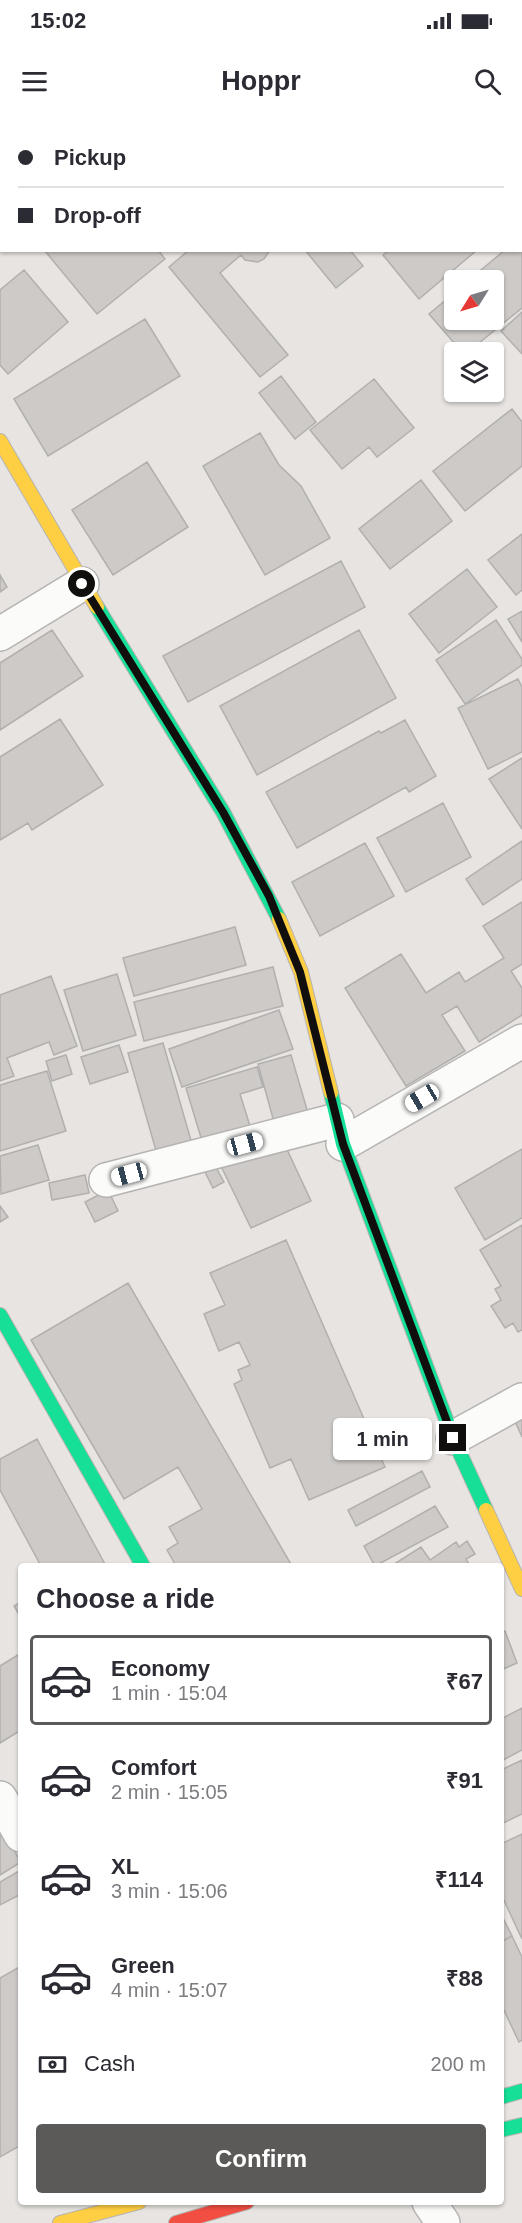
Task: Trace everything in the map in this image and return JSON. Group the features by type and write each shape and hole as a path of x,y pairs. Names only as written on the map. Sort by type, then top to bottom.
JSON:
{"street":[{"path":"0,441 82,584 223,812 269,896 300,972 340,1132 453,1438 522,1589"},
{"path":"0,634 82,584"},
{"path":"106,1180 340,1132 522,1041"},
{"path":"0,1316 141,1563"},
{"path":"453,1438 522,1400"},
{"path":"0,1798 18,1830"},
{"path":"504,2096 522,2091"},
{"path":"504,2129 522,2125"},
{"path":"60,2223 128,2205"},
{"path":"176,2223 237,2205"},
{"path":"431,2205 443,2223"}],"building":[{"path":"46,252 160,252 165,259 97,314"},
{"path":"187,252 269,252 264,259 258,262 245,260 241,255 220,273 288,355 260,377 169,267"},
{"path":"307,252 352,252 363,266 336,288"},
{"path":"387,252 475,252 453,270 444,270 444,278 419,299 383,255"},
{"path":"503,252 522,252 522,308 504,323 504,270 481,270"},
{"path":"24,270 68,322 8,374 0,365 0,290"},
{"path":"444,301 444,330 495,330 480,342 453,342 429,314"},
{"path":"522,312 522,354 501,331"},
{"path":"145,319 180,376 48,456 14,399"},
{"path":"281,376 316,422 295,439 259,393"},
{"path":"374,379 414,428 377,457 369,447 342,469 310,430"},
{"path":"512,409 522,422 522,466 465,511 433,471"},
{"path":"260,433 279,465 301,486 330,538 265,575 203,466"},
{"path":"147,462 188,527 113,575 72,510"},
{"path":"421,480 452,521 390,569 359,529"},
{"path":"522,534 522,590 516,595 488,560"},
{"path":"341,561 365,607 188,702 163,656"},
{"path":"467,569 497,607 439,653 409,614"},
{"path":"0,575 7,587 0,592"},
{"path":"522,611 522,642 508,619"},
{"path":"496,620 522,659 522,665 465,704 436,660"},
{"path":"52,630 83,676 0,730 0,663"},
{"path":"359,630 396,698 257,775 220,706"},
{"path":"518,679 522,687 522,752 488,769 458,708"},
{"path":"60,719 103,785 32,830 28,823 0,840 0,757"},
{"path":"405,720 436,776 409,792 406,787 297,848 266,792 379,731 381,733"},
{"path":"522,758 522,829 489,779"},
{"path":"443,803 471,857 406,892 377,838"},
{"path":"522,841 522,879 483,905 466,879"},
{"path":"365,843 394,896 320,936 292,882"},
{"path":"522,902 522,964 511,971 522,988 522,1015 479,1042 457,1006 442,1015 465,1051 406,1086 345,988 401,954 426,993 459,972 465,982 504,958 483,926"},
{"path":"235,927 246,965 134,996 123,958"},
{"path":"273,967 283,1006 144,1041 134,1002"},
{"path":"117,974 136,1035 83,1051 64,990"},
{"path":"51,976 77,1046 54,1055 49,1042 7,1058 14,1076 0,1081 0,995"},
{"path":"279,1010 293,1049 182,1087 169,1049"},
{"path":"163,1043 192,1144 157,1154 128,1053"},
{"path":"119,1045 128,1072 90,1084 81,1057"},
{"path":"66,1055 72,1074 52,1081 46,1061"},
{"path":"291,1055 308,1113 274,1122 258,1064"},
{"path":"257,1067 263,1087 240,1094 250,1126 202,1141 186,1088"},
{"path":"47,1071 66,1131 0,1151 0,1085"},
{"path":"284,1143 311,1201 251,1228 218,1160"},
{"path":"38,1145 49,1180 1,1194 0,1156"},
{"path":"522,1149 522,1218 485,1240 455,1188"},
{"path":"214,1164 224,1182 213,1188 204,1170"},
{"path":"85,1175 89,1193 52,1200 49,1183"},
{"path":"108,1190 118,1211 95,1222 85,1202"},
{"path":"0,1206 8,1217 0,1222"},
{"path":"522,1225 522,1330 518,1332 513,1323 505,1328 491,1306 501,1300 495,1289 501,1286 480,1250"},
{"path":"286,1240 385,1467 309,1500 291,1459 270,1468 234,1384 242,1380 238,1370 250,1365 239,1342 219,1351 204,1314 225,1305 210,1273"},
{"path":"128,1283 290,1563 174,1563 167,1550 178,1543 169,1527 202,1509 178,1467 124,1499 31,1340"},
{"path":"522,1415 522,1437 514,1419"},
{"path":"37,1439 104,1563 39,1563 0,1490 0,1459"},
{"path":"422,1471 430,1487 356,1526 348,1510"},
{"path":"435,1506 448,1527 381,1563 373,1563 364,1546"},
{"path":"467,1541 475,1554 466,1559 468,1563 396,1563 421,1547 430,1560 456,1542 459,1547"},
{"path":"504,1632 517,1663 504,1669"},
{"path":"18,1655 18,1732 0,1743 0,1666"},
{"path":"522,1708 522,1750 504,1759 504,1717"},
{"path":"522,1760 522,1814 504,1823 504,1769"},
{"path":"0,1827 18,1857 18,1864 0,1875"},
{"path":"522,1834 522,1939 504,1900 504,1843"},
{"path":"18,1872 18,1896 0,1905 0,1882"},
{"path":"504,1920 512,1936 504,1940"},
{"path":"512,1936 522,1957 522,2040 519,2042 504,2010 504,1940"},
{"path":"18,1968 18,2147 0,2157 0,1978"}],"traffic: fast":[{"path":"97,607 223,812 279,919"},
{"path":"331,1093 343,1144 453,1438 486,1510"},
{"path":"0,1315 141,1563"},
{"path":"504,2096 522,2091"},
{"path":"504,2129 522,2125"}],"traffic: slow":[{"path":"0,441 97,607"},
{"path":"279,919 301,972 331,1093"},
{"path":"486,1510 522,1589"},
{"path":"60,2223 128,2205"}],"traffic: jam":[{"path":"176,2223 237,2205"}],"route":[{"path":"82,584 223,812 269,896 300,972 343,1144 453,1438"}]}
